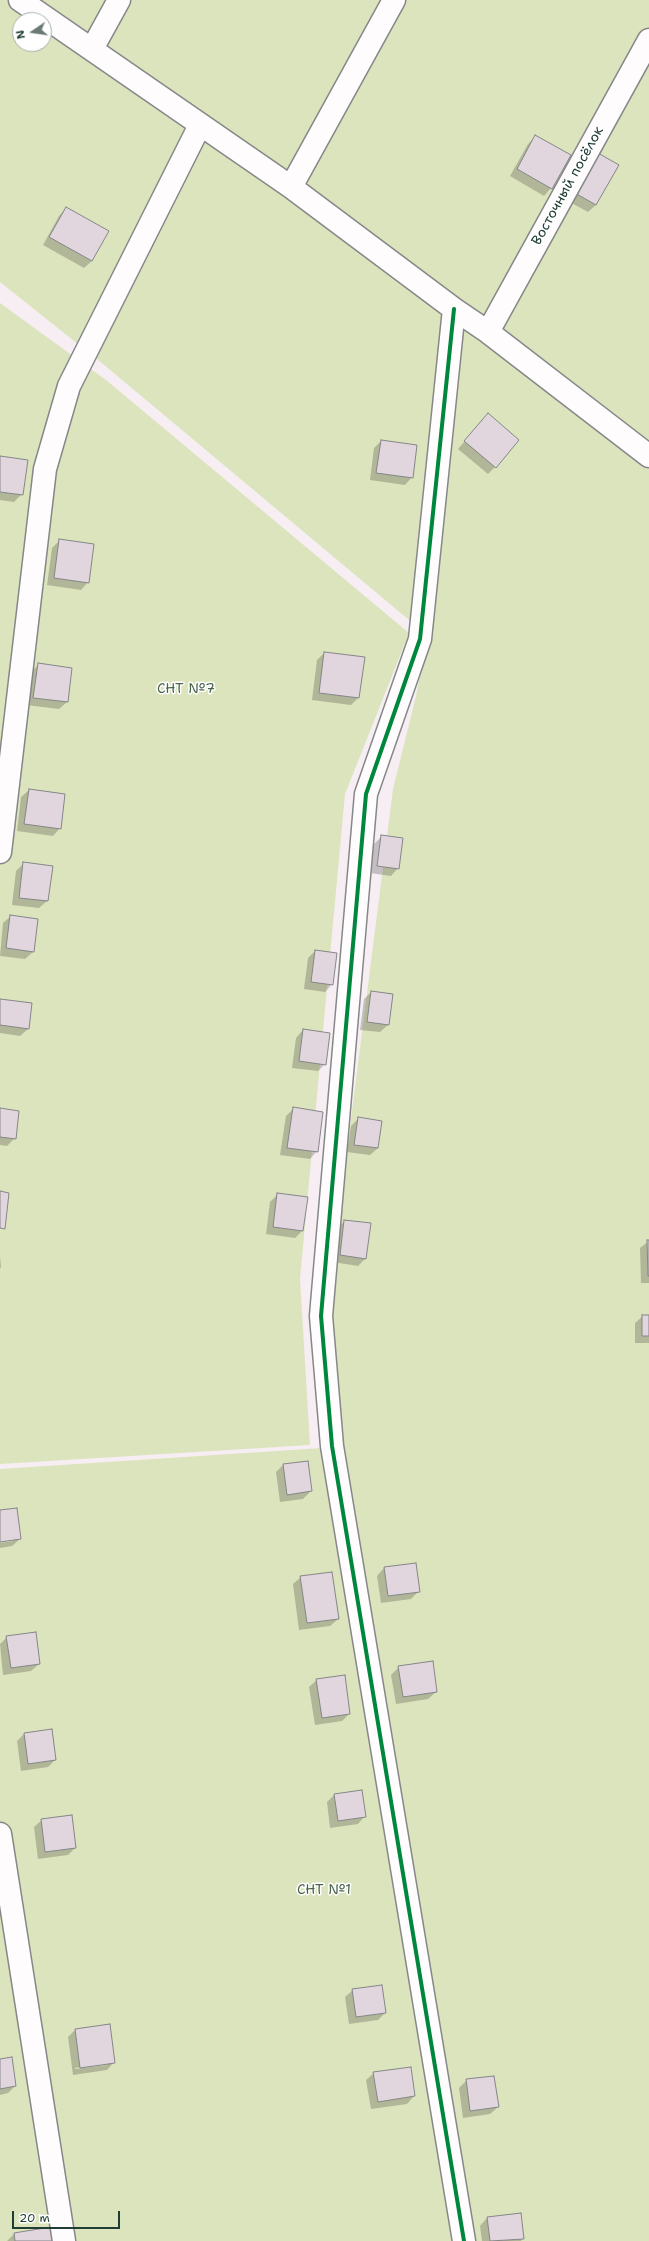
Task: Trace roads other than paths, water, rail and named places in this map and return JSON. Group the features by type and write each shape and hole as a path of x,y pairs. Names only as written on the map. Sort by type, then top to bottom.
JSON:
{"street":[{"path":"20,0 291,187 454,309 488,332 649,456"},
{"path":"92,49 119,0"},
{"path":"291,187 394,0"},
{"name":"Восточный посёлок","path":"488,332 649,40"},
{"path":"0,852 45,469 69,386 200,125"},
{"path":"454,309 420,639 366,794 321,1316 332,1446 464,2241"},
{"path":"0,1834 64,2241"}],"park label":[{"name":"СНТ №7","path":"186,689"},
{"name":"СНТ №1","path":"324,1890"}]}
